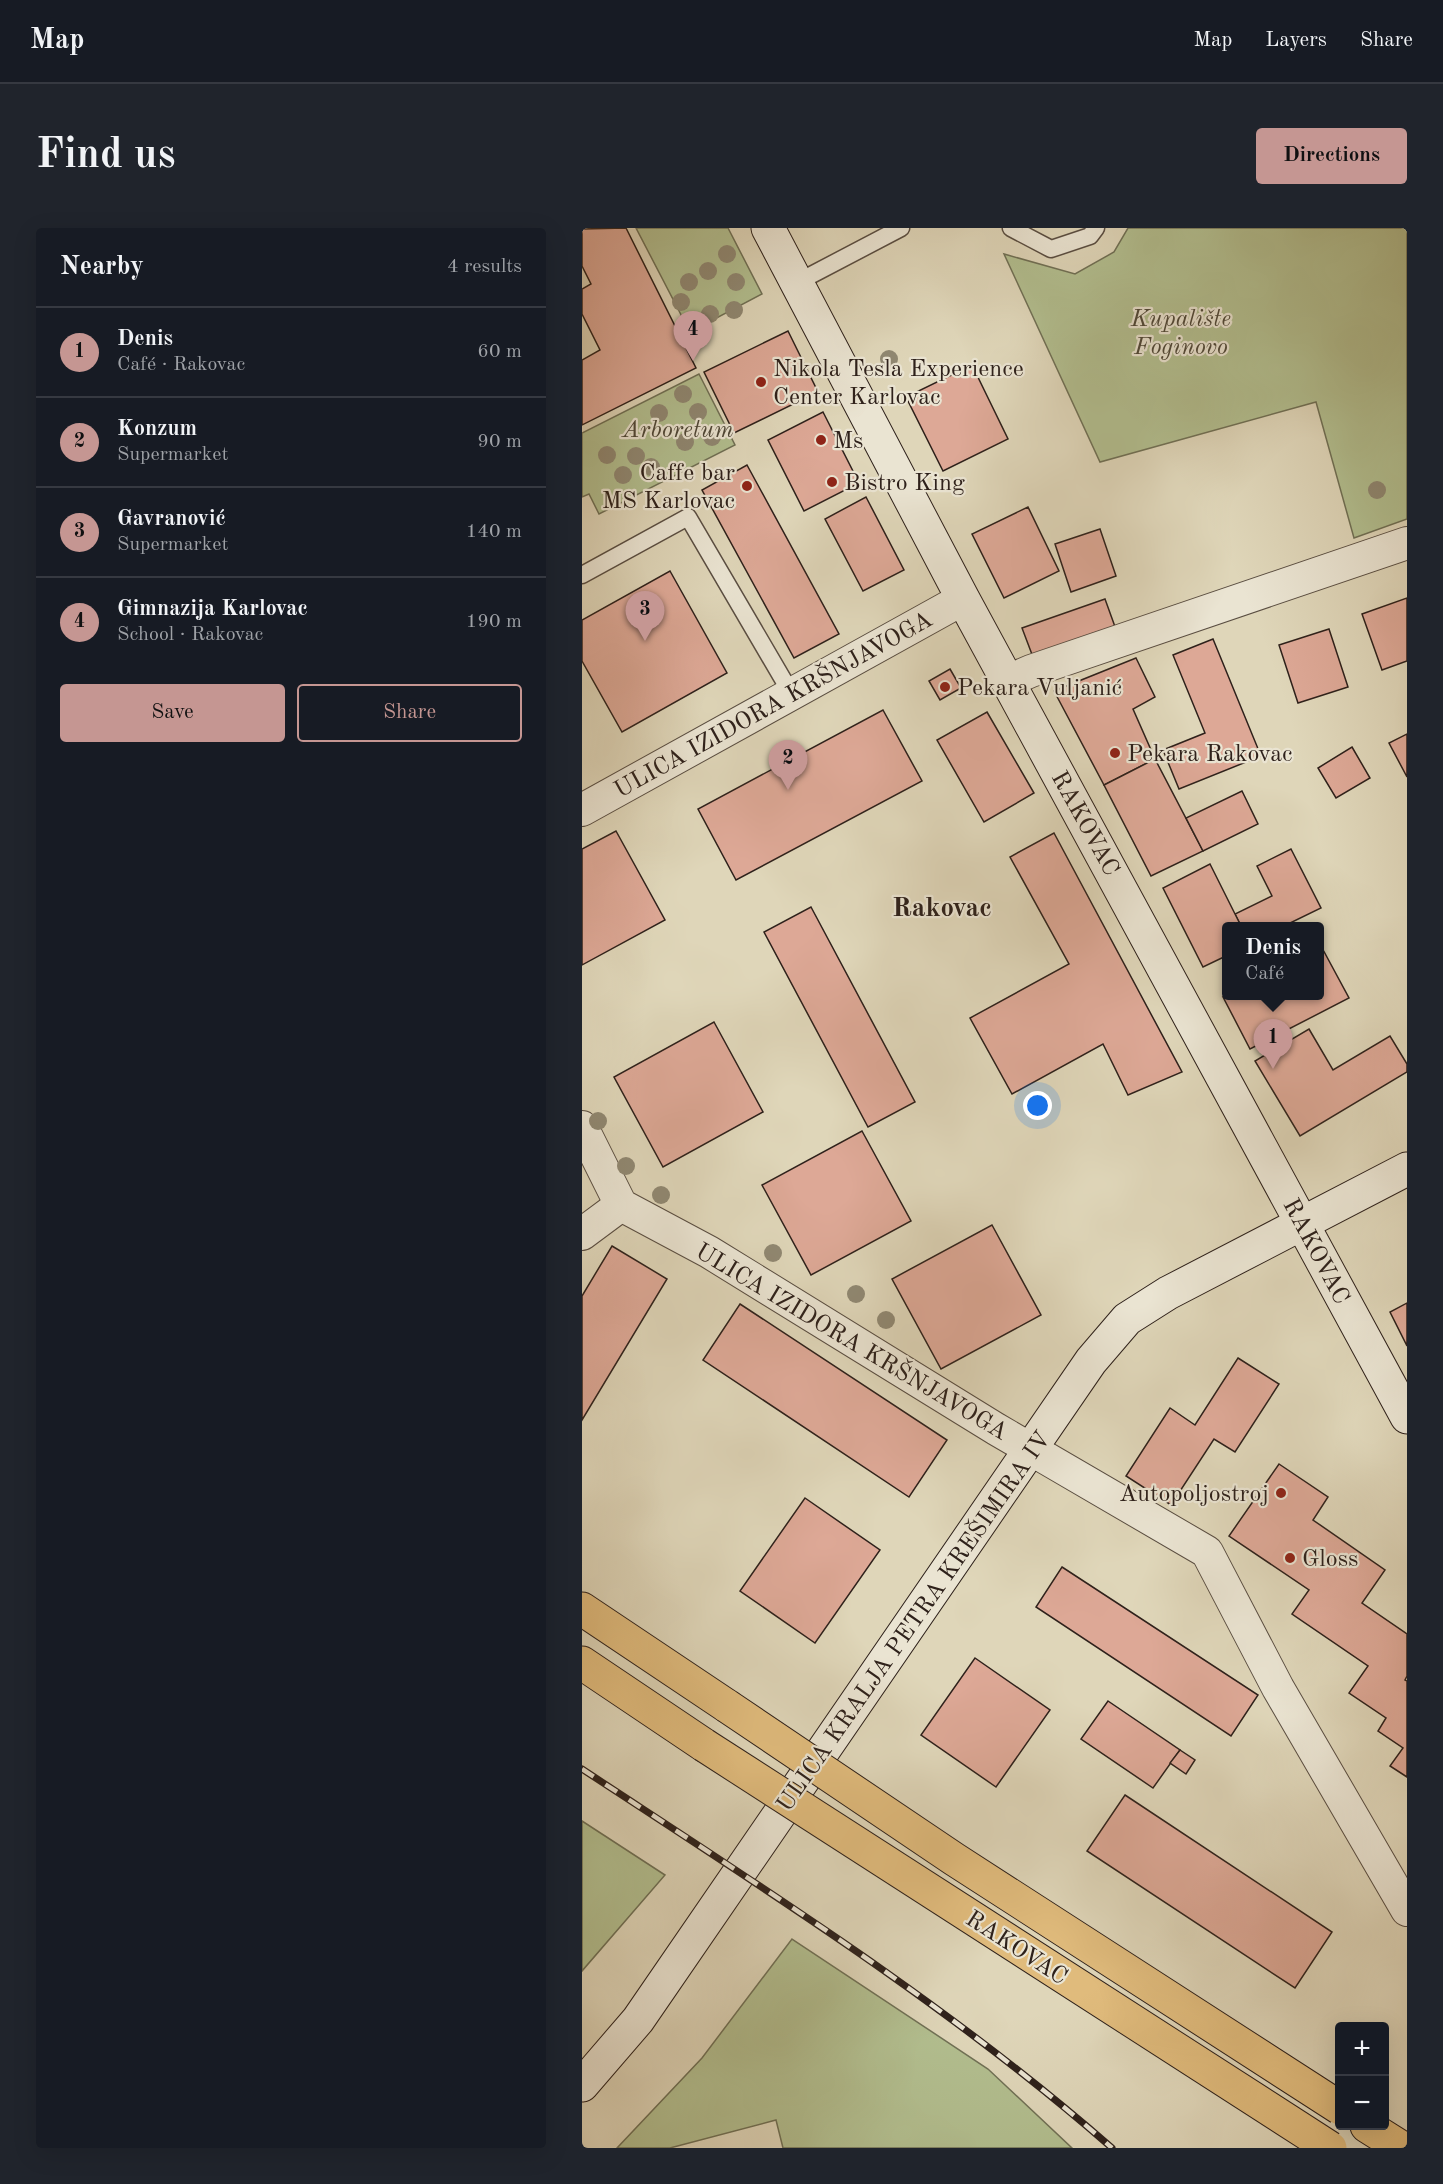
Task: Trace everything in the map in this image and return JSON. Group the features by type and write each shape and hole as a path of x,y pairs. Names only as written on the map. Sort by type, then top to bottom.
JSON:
{"highway":[{"name":"RAKOVAC","path":"582,1609 954,1859 1335,2105"},
{"name":"RAKOVAC","path":"582,1663 704,1745 1330,2148"},
{"path":"1373,2130 1402,2148"}],"main road":[{"name":"RAKOVAC","path":"768,228 963,599 1407,1417"},
{"name":"ULICA KRALJA PETRA KREŠIMIRA IV","path":"582,2085 638,2020 1091,1361 1127,1319 1168,1293 1407,1169"}],"street":[{"path":"1008,681 1042,667 1407,543"},
{"name":"ULICA IZIDORA KRŠNJAVOGA","path":"582,810 963,599"},
{"path":"582,1127 621,1205 582,1234"},
{"name":"ULICA IZIDORA KRŠNJAVOGA","path":"621,1205 709,1252 1030,1450 1207,1552 1278,1688 1407,1910"}],"lane":[{"path":"796,283 901,228"},
{"path":"1011,228 1051,249 1090,236 1096,228"},
{"path":"582,575 688,517 791,693"}],"green space":[{"path":"636,228 728,228 762,294 690,332"},
{"name":"Kupalište Foginovo","path":"1128,228 1407,228 1407,519 1354,538 1316,402 1100,462 1004,254 1075,274 1114,252"},
{"name":"Arboretum","path":"699,374 735,445 599,514 589,494 582,497 582,433"},
{"path":"582,1821 665,1875 582,1971"},
{"path":"792,1939 988,2069 1072,2148 783,2148 776,2120 670,2148 617,2148 702,2058"}],"building":[{"path":"626,228 696,368 582,425 582,360 600,350 582,314 582,289 591,284 582,266 582,229"},
{"name":"Nikola Tesla Experience Center Karlovac","path":"788,331 818,392 734,433 704,372"},
{"path":"972,365 1008,439 943,471 906,397"},
{"path":"823,412 859,483 804,511 768,440"},
{"path":"747,465 839,634 794,658 702,490"},
{"path":"866,497 904,570 863,591 825,519"},
{"path":"1028,507 1059,571 1004,598 972,534"},
{"path":"1100,529 1116,576 1071,592 1055,544"},
{"path":"670,571 727,673 622,732 582,661 582,620"},
{"path":"1407,598 1407,661 1382,670 1362,614"},
{"path":"1105,599 1118,635 1036,665 1022,628"},
{"path":"1329,629 1348,687 1298,703 1279,645"},
{"path":"1213,639 1261,756 1179,789 1163,750 1205,733 1173,655"},
{"path":"1136,658 1155,697 1133,709 1155,759 1104,785 1054,691"},
{"path":"950,669 961,688 940,700 929,681"},
{"path":"883,710 922,781 736,880 698,809"},
{"path":"987,712 1034,793 984,822 937,740"},
{"path":"1407,734 1407,777 1389,743"},
{"path":"1352,747 1370,778 1336,798 1318,768"},
{"path":"1155,759 1203,851 1151,876 1104,785"},
{"path":"1242,791 1258,824 1203,851 1186,818"},
{"path":"616,831 665,920 582,965 582,849"},
{"path":"1054,833 1182,1072 1128,1095 1103,1044 1012,1094 970,1018 1069,964 1010,857"},
{"path":"1291,849 1321,908 1292,922 1239,922 1235,914 1272,896 1257,866"},
{"path":"1210,864 1239,922 1222,922 1222,958 1203,967 1163,888"},
{"path":"811,907 915,1102 868,1127 764,932"},
{"path":"1324,952 1349,998 1250,1049 1225,1000 1324,1000"},
{"path":"714,1022 763,1112 663,1167 614,1077"},
{"path":"1309,1029 1333,1070 1390,1036 1407,1064 1407,1072 1300,1136 1255,1061"},
{"path":"862,1131 911,1221 811,1275 762,1185"},
{"path":"992,1225 1041,1315 941,1369 892,1279"},
{"path":"612,1246 667,1279 582,1420 582,1296"},
{"path":"1407,1303 1407,1346 1390,1312"},
{"path":"740,1304 947,1440 909,1497 703,1360"},
{"path":"1238,1358 1279,1384 1235,1452 1214,1439 1171,1505 1126,1476 1170,1408 1195,1425"},
{"path":"1279,1464 1328,1497 1313,1520 1385,1570 1362,1603 1407,1634 1407,1676 1405,1680 1407,1681 1407,1777 1390,1766 1403,1748 1378,1731 1386,1718 1349,1693 1368,1666 1292,1614 1309,1590 1229,1536"},
{"path":"805,1498 880,1550 815,1643 740,1591"},
{"path":"1062,1567 1258,1695 1231,1736 1036,1607"},
{"path":"975,1658 1050,1710 996,1787 921,1735"},
{"path":"1108,1701 1180,1750 1153,1788 1081,1739"},
{"path":"1180,1750 1195,1760 1186,1774 1170,1763"},
{"path":"1125,1795 1332,1932 1295,1988 1087,1851"}],"railway":[{"path":"582,1769 854,1949 986,2045 1112,2148"}],"place":[{"name":"Gimnazija Karlovac","path":"693,361"},
{"name":"Nikola Tesla Experience Center Karlovac","path":"761,382"},
{"name":"Ms","path":"821,440"},
{"name":"Bistro King","path":"832,482"},
{"name":"Caffe bar MS Karlovac","path":"747,486"},
{"name":"Gavranović","path":"645,641"},
{"name":"Pekara Vuljanić","path":"945,687"},
{"name":"Pekara Rakovac","path":"1115,753"},
{"name":"Konzum","path":"788,790"},
{"name":"Denis","path":"1273,1069"},
{"name":"Autopoljostroj","path":"1281,1493"},
{"name":"Gloss","path":"1290,1558"}],"district":[{"name":"Rakovac","path":"942,907"}]}
